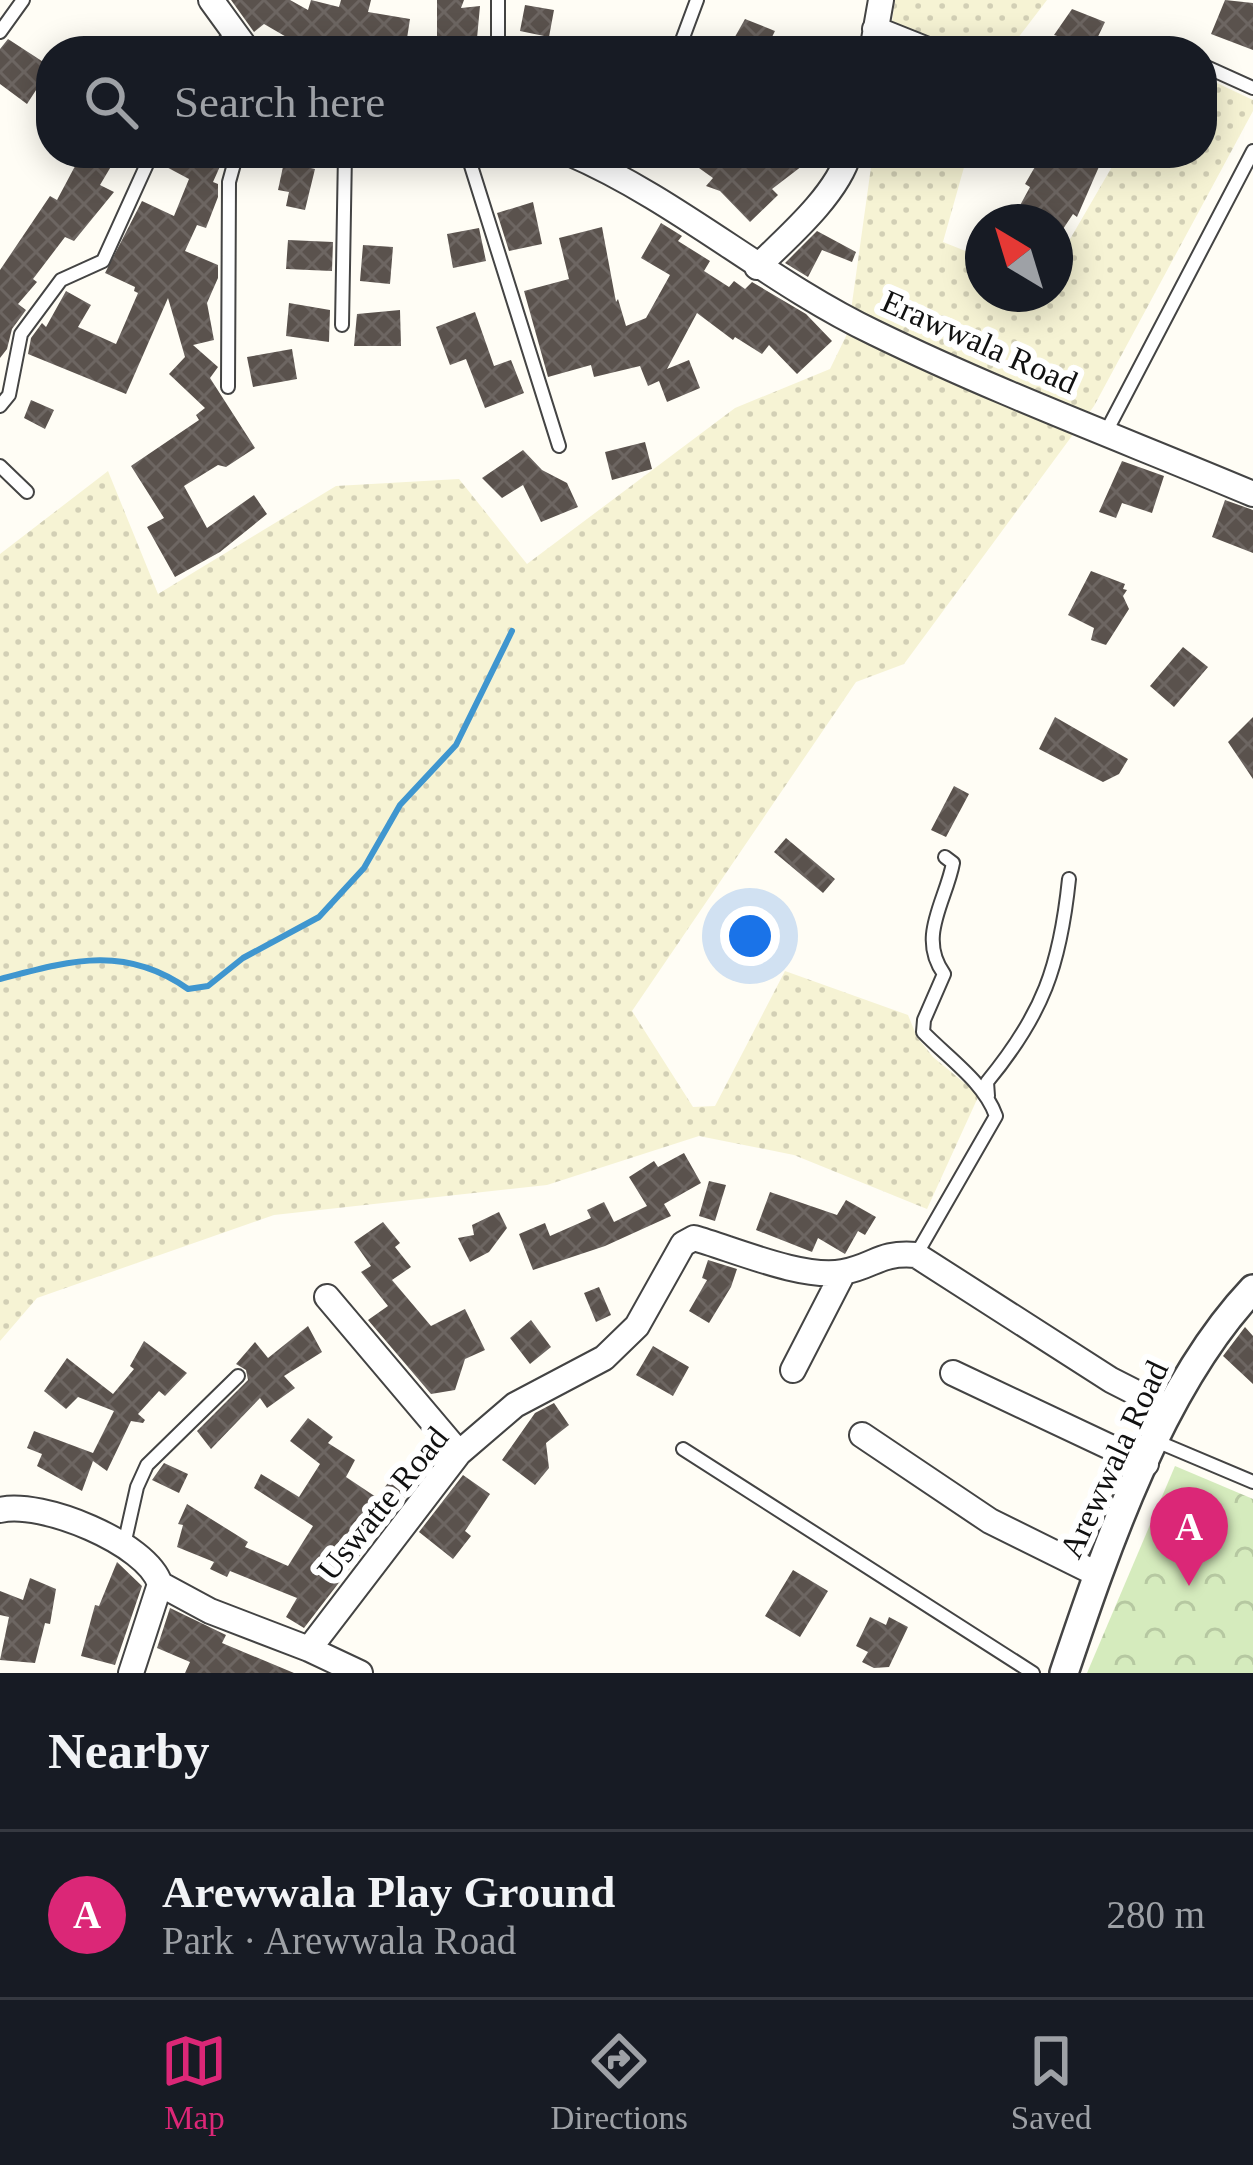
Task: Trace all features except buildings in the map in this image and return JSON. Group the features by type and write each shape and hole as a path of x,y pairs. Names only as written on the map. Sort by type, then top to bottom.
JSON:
{"street":[{"path":"212,0 227,36"},
{"path":"874,36 881,0"},
{"name":"Erawwala Road","path":"628,168 757,267 874,333 1253,494"},
{"path":"757,267 804,222 844,168"},
{"name":"Uswatte Road","path":"309,1649 459,1453 515,1405 604,1358 637,1326 683,1244 694,1238 815,1273 843,1273 891,1252 916,1255"},
{"path":"916,1255 1111,1380 1169,1410"},
{"path":"793,1370 843,1273"},
{"name":"Arewwala Road","path":"1064,1673 1097,1574 1169,1410 1222,1321 1253,1289"},
{"path":"327,1297 459,1453"},
{"path":"953,1373 1151,1452"},
{"path":"862,1435 990,1521 1097,1574"},
{"path":"0,1510 12,1507 51,1513 135,1550 156,1571 160,1584 131,1673"},
{"path":"160,1584 210,1611 360,1673"}],"lane":[{"path":"0,32 23,0"},
{"path":"498,0 498,36"},
{"path":"684,36 697,0"},
{"path":"1217,72 1253,88"},
{"path":"1106,432 1253,151"},
{"path":"0,406 9,395 21,334 61,280 103,261 145,168"},
{"path":"228,387 233,168"},
{"path":"342,325 345,168"},
{"path":"472,168 559,446"},
{"path":"0,466 27,492"},
{"path":"945,856 953,863 933,925 932,948 933,959 944,974 923,1032 988,1097"},
{"path":"916,1255 996,1116 987,1082 1013,1051 1049,989 1069,879"},
{"path":"124,1545 147,1465 238,1376"},
{"path":"683,1449 1033,1673"},
{"path":"1151,1452 1253,1482"}],"shaded area":[{"path":"895,0 1047,0 1019,36 890,36"},
{"path":"1217,83 1253,100 1253,111 1094,406 904,664 856,682 632,1011 693,1107 715,1106 785,971 908,1015 933,1057 979,1095 927,1209 794,1155 699,1136 547,1185 274,1215 37,1298 0,1341 0,554 108,471 158,594 336,486 459,479 527,564 735,408 830,369 848,332 871,168 964,168 943,242 965,251 965,312 1073,312 1073,234 1111,168 1217,168"}],"green space":[{"path":"1175,1466 1253,1499 1253,1673 1087,1673"}],"waterway":[{"path":"0,979 96,960 141,966 188,989 208,986 243,958 319,917 364,868 400,805 456,745 512,631"}],"place":[{"name":"Arewwala Play Ground","path":"1189,1586"}]}
